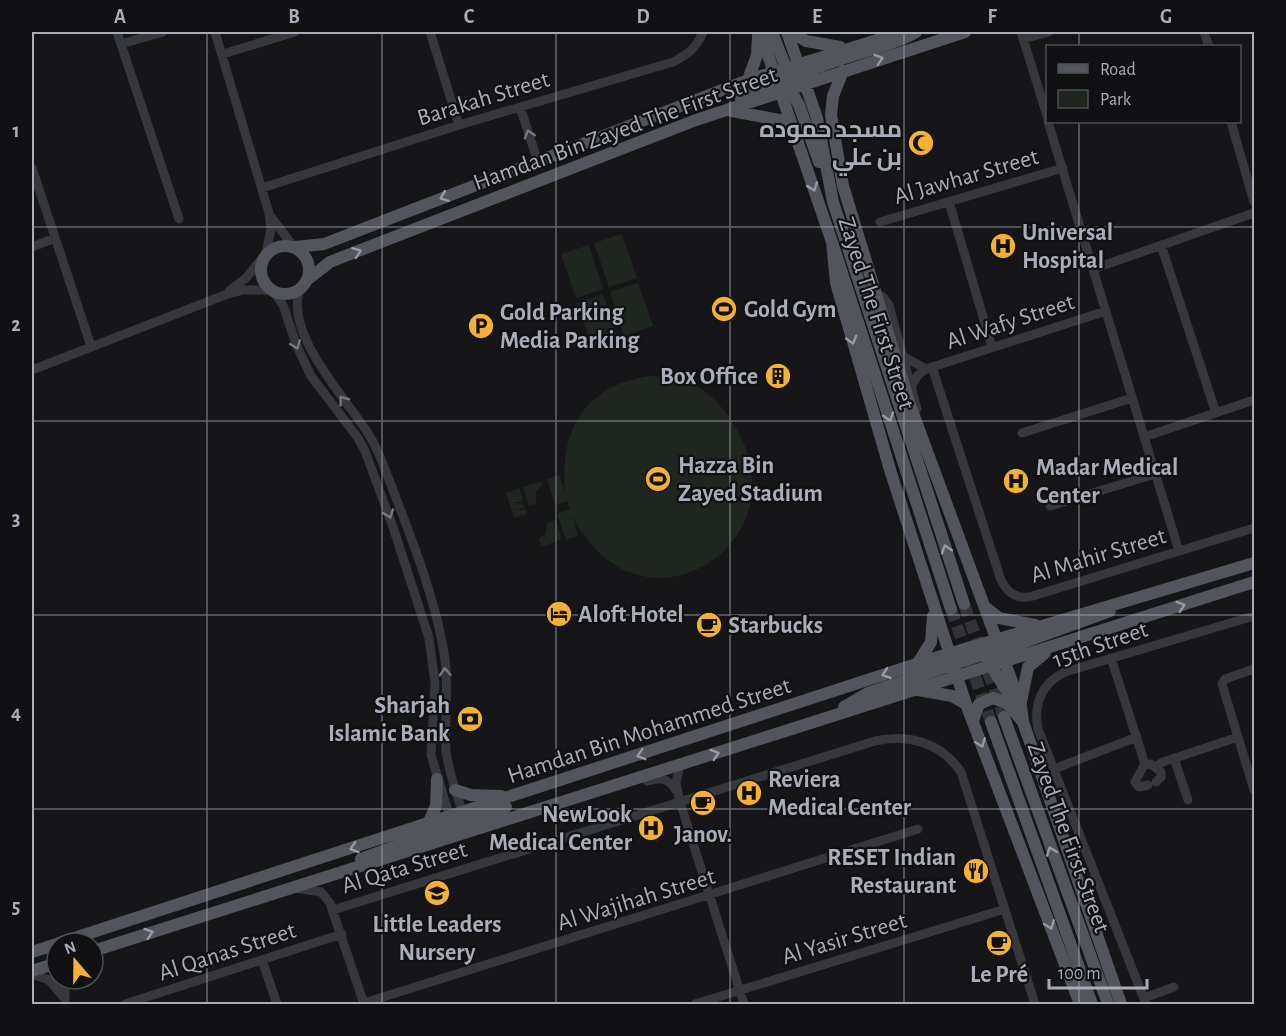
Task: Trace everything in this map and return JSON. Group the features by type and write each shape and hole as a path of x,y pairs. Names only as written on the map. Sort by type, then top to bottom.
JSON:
{"main road":[{"name":"Zayed The First Street","path":"759,32 817,118 833,202 964,604"},
{"path":"748,80 757,56 759,32"},
{"path":"772,32 833,202"},
{"name":"Zayed The First Street","path":"787,32 790,122 832,242 951,609"},
{"path":"792,32 814,44 847,47"},
{"name":"Hamdan Bin Zayed The First Street","path":"304,284 330,262 696,120 728,110 847,47 903,32"},
{"path":"696,120 788,78 889,45 916,32"},
{"name":"Hamdan Bin Zayed The First Street","path":"294,247 324,244 748,80 843,71 965,32"},
{"path":"843,71 833,96 831,115 843,186"},
{"path":"728,110 790,122"},
{"path":"817,118 843,186 921,435 1021,706 1023,722 1121,1005"},
{"path":"832,242 836,283 932,602 966,704 1080,1005"},
{"path":"278,246 294,247 302,252 309,265 304,284 291,293 272,291 261,276 265,255 278,246"},
{"name":"Hamdan Bin Mohammed Street","path":"95,931 428,824 452,826 514,796 918,663 954,665 985,659 1042,626 1254,563"},
{"name":"Hamdan Bin Mohammed Street","path":"105,947 348,869 466,821 680,765 914,690 954,665 1001,650 1052,648 1254,582"},
{"path":"918,663 932,642 932,602"},
{"path":"1001,650 1102,616 1120,602"},
{"path":"985,606 999,618 1042,626"},
{"path":"985,659 993,645 1001,650"},
{"path":"1021,706 1028,667 1052,648"},
{"path":"833,715 868,693 954,665 967,651 985,659 1023,722"},
{"path":"914,690 952,696 966,704"},
{"path":"973,723 979,704 993,698 1006,703 1023,722"},
{"name":"Zayed The First Street","path":"1004,717 1108,1005"},
{"name":"Zayed The First Street","path":"991,722 1092,1005"},
{"path":"428,824 436,806 437,779"},
{"path":"466,821 549,792 562,780"},
{"path":"455,790 479,796 514,796"}],"street":[{"path":"117,32 179,219"},
{"path":"121,44 163,32"},
{"path":"215,32 262,188 271,229 265,255 246,278 225,295"},
{"path":"223,54 295,32"},
{"path":"430,32 459,125"},
{"name":"Barakah Street","path":"262,188 459,125 673,62 689,54 698,44 703,32"},
{"path":"1046,114 1021,33 1049,32"},
{"path":"520,107 538,162"},
{"path":"1049,123 1179,551"},
{"path":"1231,123 1254,198"},
{"path":"32,168 91,346"},
{"name":"Al Jawhar Street","path":"880,222 1063,168"},
{"path":"949,202 992,347"},
{"path":"269,213 294,247"},
{"path":"1093,269 1254,213"},
{"path":"32,246 56,238"},
{"path":"1161,245 1216,413"},
{"path":"304,284 298,303 309,345 321,370 365,429 376,448 437,623 445,670 447,758 466,821"},
{"path":"32,370 225,295 243,290 272,291 283,305 311,376 361,442 393,527 429,638 435,683 431,748 437,779 452,826"},
{"path":"875,293 883,297 889,305 904,357 921,435"},
{"name":"Al Wafy Street","path":"911,387 918,375 929,368 1106,310"},
{"name":"Al Wafy Street","path":"904,357 929,368"},
{"name":"Al Mahir Street","path":"929,368 1001,580 1011,593 1027,597 1254,528"},
{"path":"1022,433 1132,398"},
{"path":"1144,437 1254,400"},
{"path":"1050,506 1155,474"},
{"name":"15th Street","path":"1145,1001 1054,769 1037,722 1037,705 1043,690 1058,675 1254,616"},
{"path":"1111,658 1145,765"},
{"path":"1254,669 1222,682 1254,790"},
{"name":"Al Qata Street","path":"333,910 876,741 902,737 922,742 956,764 1035,1005"},
{"path":"1054,769 1137,737"},
{"path":"1156,767 1162,775 1152,784 1139,787 1135,782 1140,768 1145,765 1156,767 1174,758 1238,737"},
{"path":"1174,758 1188,800"},
{"path":"680,765 676,778 680,802 744,1005"},
{"path":"608,785 626,786 662,778 671,783 678,792"},
{"name":"Al Wajihah Street","path":"364,1004 918,830"},
{"path":"290,888 321,892 333,910 364,1004"},
{"name":"Al Yasir Street","path":"695,1005 1005,909"},
{"name":"Al Qanas Street","path":"125,1005 342,934"},
{"path":"262,960 277,1005"},
{"path":"1068,972 1074,1005"},
{"path":"32,973 49,980 66,1002"},
{"path":"1145,1001 1174,987"}],"green space":[{"path":"622,234 637,278 609,287 594,243"},
{"path":"589,245 603,289 576,298 561,254"},
{"path":"638,283 653,326 624,336 610,292"},
{"path":"603,294 618,338 592,347 577,303"},
{"name":"Hazza Bin Zayed Stadium","path":"649,376 683,380 711,397 727,414 749,460 751,502 736,537 709,563 675,576 638,575 602,555 572,515 578,536 566,540 557,514 570,509 567,501 555,505 547,479 559,475 565,492 564,470 572,431 581,414 593,401 608,389 627,381"},
{"path":"543,481 543,485 536,491 536,504 529,506 523,487"},
{"path":"519,488 523,499 520,502 512,502 522,504 526,508 514,510 526,510 527,514 514,518 506,493"},
{"path":"556,520 562,539 541,547 539,538 545,535 547,523"}],"tunnel":[{"path":"964,604 1004,717"},
{"path":"951,609 991,722"}],"place":[{"name":"مسجد حموده بن علي","path":"921,143"},
{"name":"Universal Hospital","path":"1003,246"},
{"name":"Gold Gym","path":"724,309"},
{"name":"Gold Parking Media Parking","path":"481,326"},
{"name":"Box Office","path":"778,376"},
{"name":"Hazza Bin Zayed Stadium","path":"658,479"},
{"name":"Madar Medical Center","path":"1016,481"},
{"name":"Aloft Hotel","path":"559,614"},
{"name":"Starbucks","path":"709,625"},
{"name":"Sharjah Islamic Bank","path":"470,719"},
{"name":"Reviera Medical Center","path":"749,793"},
{"name":"Janov.","path":"703,803"},
{"name":"NewLook Medical Center","path":"651,828"},
{"name":"RESET Indian Restaurant","path":"976,871"},
{"name":"Little Leaders Nursery","path":"437,893"},
{"name":"Le Pré","path":"999,943"}]}
